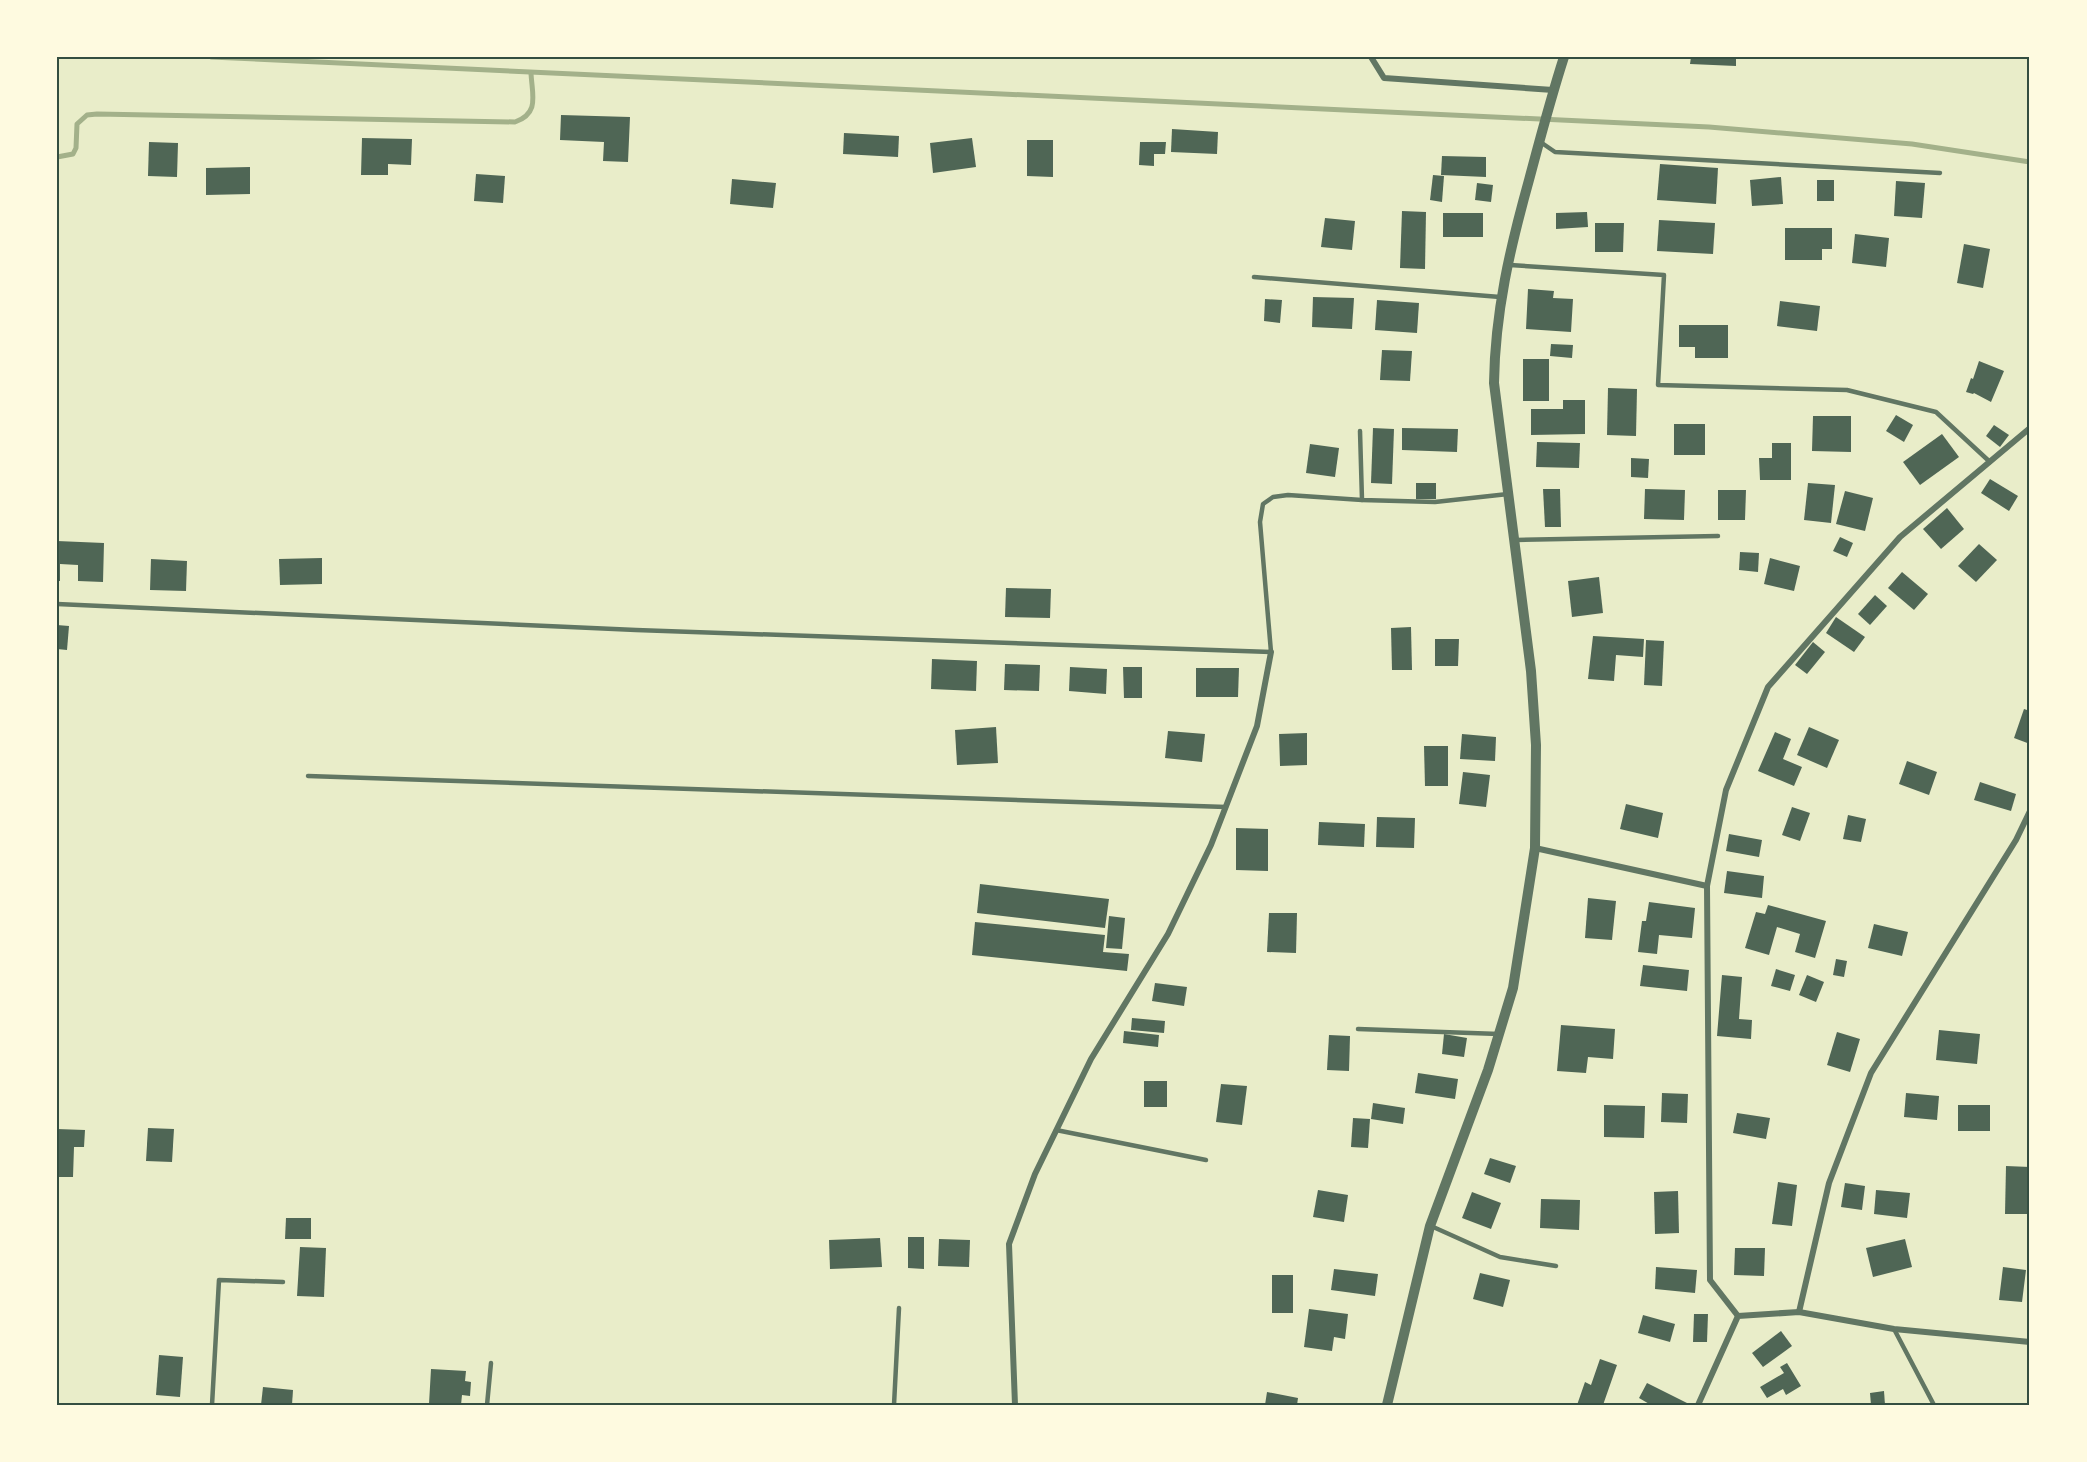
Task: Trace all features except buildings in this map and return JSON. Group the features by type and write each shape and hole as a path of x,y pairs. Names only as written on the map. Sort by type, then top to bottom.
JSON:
{"street":[{"path":"1371,57 1384,78 1553,94"},
{"path":"1387,1405 1430,1226 1488,1070 1513,988 1535,848 1536,735 1531,671 1494,383 1494,345 1507,265 1540,137 1564,57"},
{"path":"1738,1316 1710,1280 1707,886 1726,790 1768,687 1900,537 2030,428"},
{"path":"1015,1405 1009,1244 1035,1174 1091,1059 1168,934 1211,845 1257,726 1271,652"},
{"path":"1799,1312 1828,1183 1871,1073 2016,840 2030,811"},
{"path":"1535,848 1707,886"},
{"path":"1738,1316 1799,1312 1894,1329 2030,1342"},
{"path":"1698,1405 1738,1316"}],"lane":[{"path":"1540,137 1555,152 1940,173"},
{"path":"1507,265 1664,274 1658,385 1847,390 1936,412 1990,462"},
{"path":"1254,277 1500,297"},
{"path":"1360,431 1362,500"},
{"path":"57,604 531,626 1271,652 1260,522 1263,504 1273,497 1288,495 1435,502 1508,494"},
{"path":"1513,540 1718,536"},
{"path":"308,776 1226,807"},
{"path":"1358,1029 1498,1034"},
{"path":"1056,1130 1206,1160"},
{"path":"1430,1226 1500,1257 1556,1266"},
{"path":"212,1405 219,1280 283,1282"},
{"path":"894,1405 899,1308"},
{"path":"1894,1329 1934,1405"},
{"path":"487,1405 491,1363"}],"waterway":[{"path":"211,57 1709,127 1912,144 2030,162"},
{"path":"57,157 73,154 76,148 77,124 87,115 97,114 515,122 528,114 533,102 531,73"}]}
